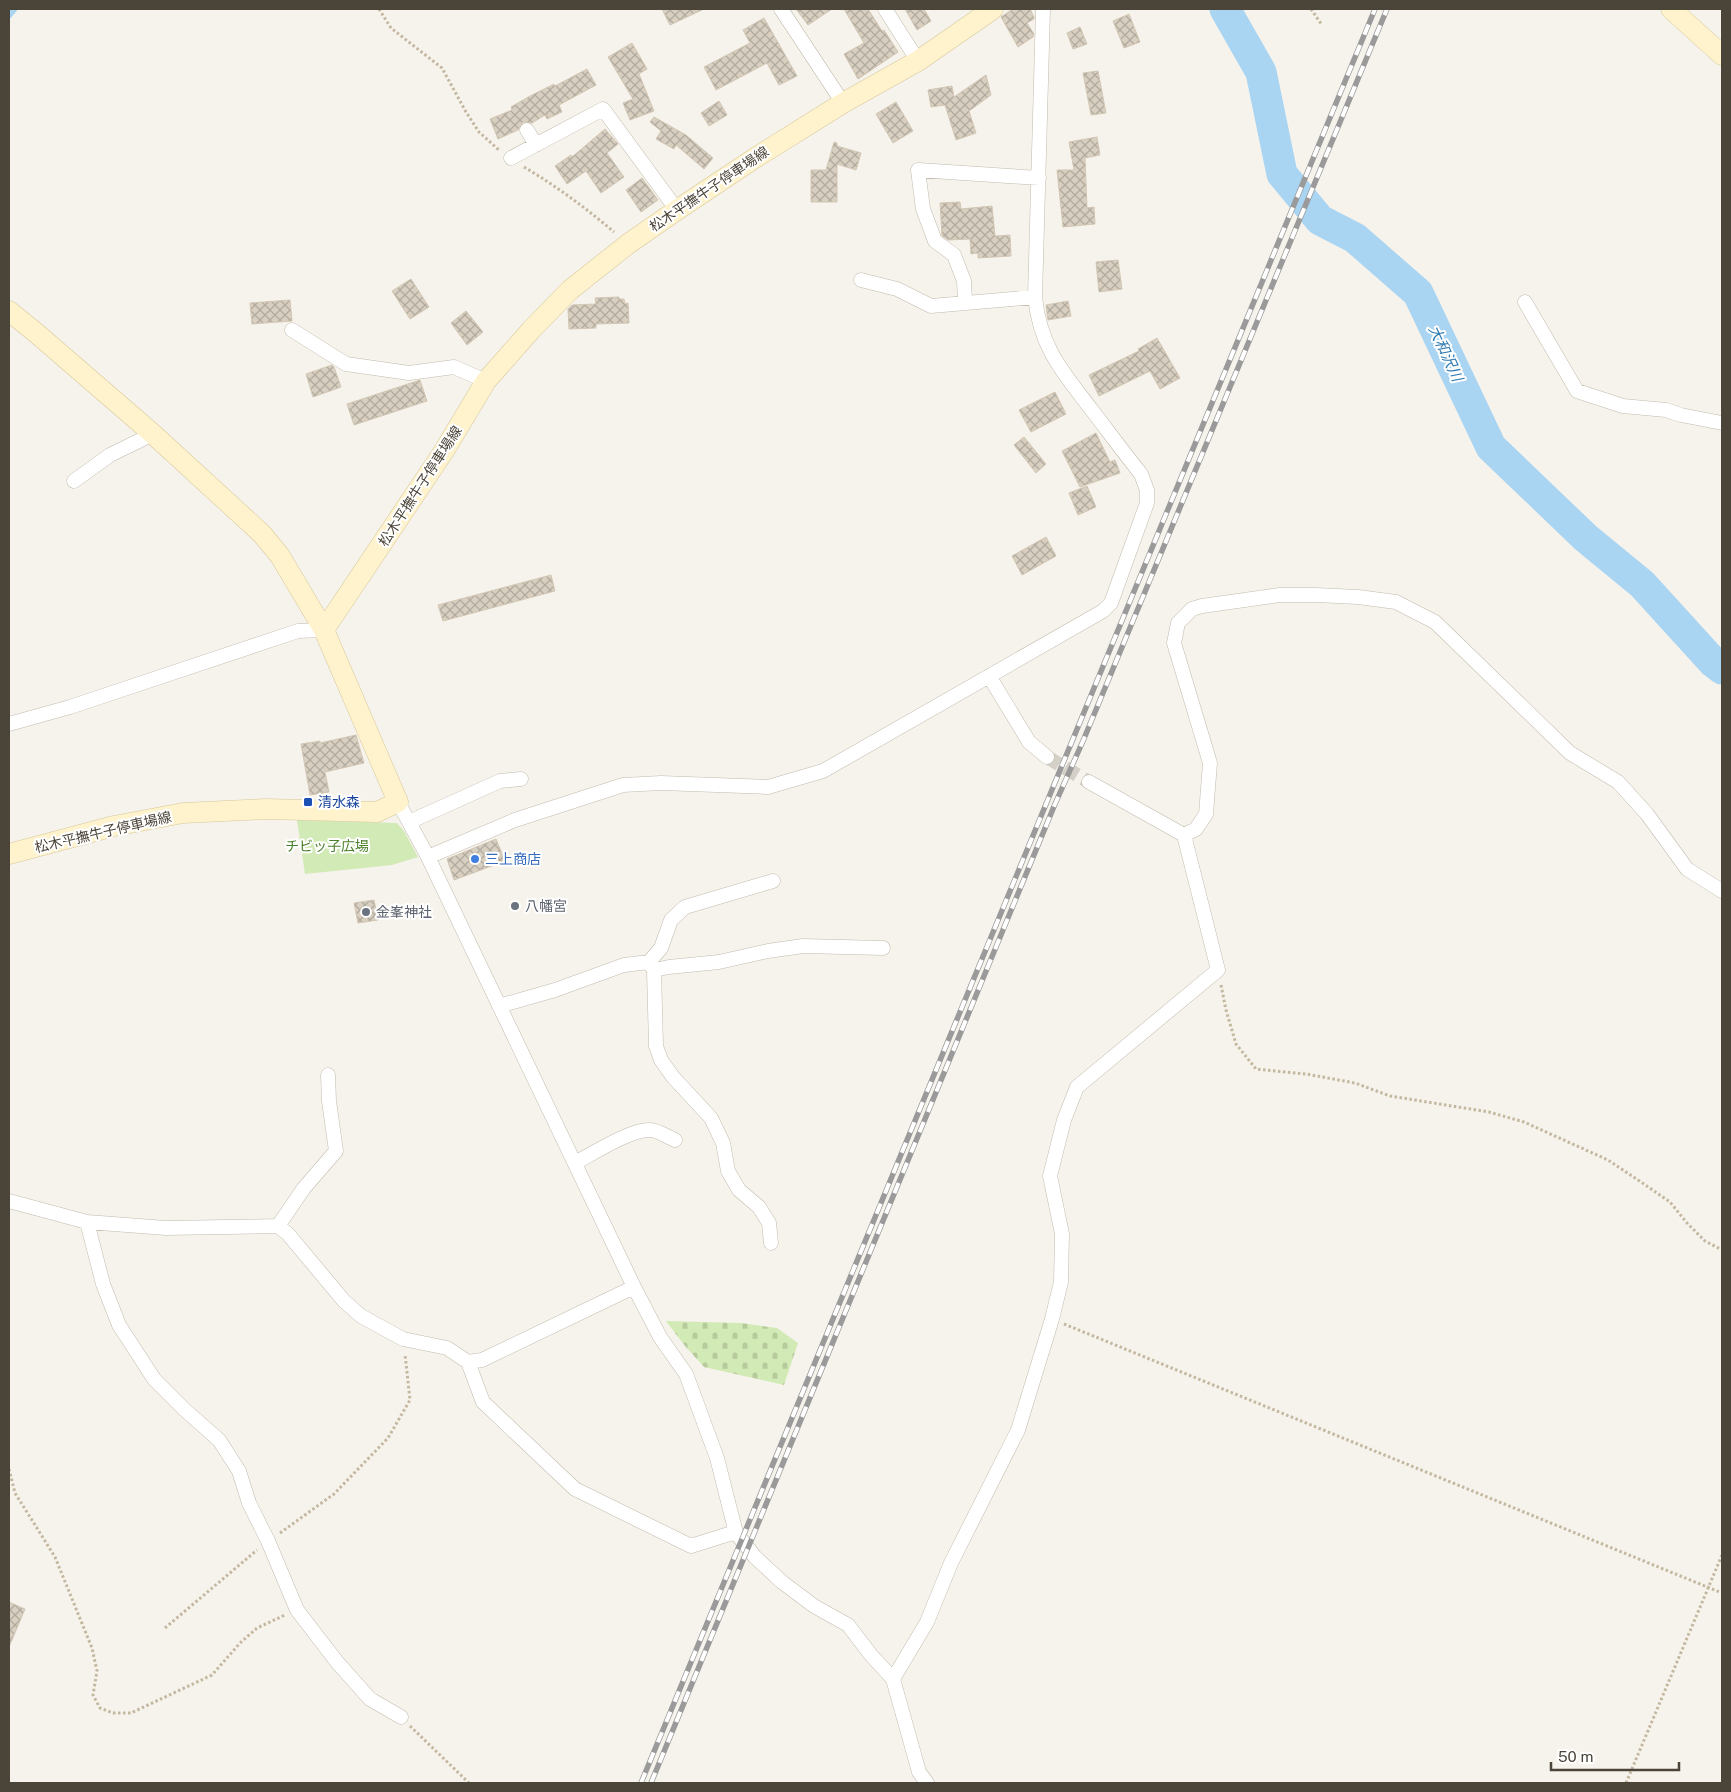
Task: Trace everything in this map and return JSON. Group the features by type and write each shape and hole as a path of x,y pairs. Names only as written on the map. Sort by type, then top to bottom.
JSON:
{"main road":[{"name":"松木平撫牛子停車場線","path":"324,630 444,451 486,381 531,330 570,290 628,244 755,158 843,103 918,61 993,9"},
{"path":"1671,9 1722,55"},
{"path":"9,312 35,332 153,434 262,534 280,556 324,630 398,802"},
{"name":"松木平撫牛子停車場線","path":"9,854 114,826 183,813 267,809 377,812 398,802"}],"street":[{"path":"781,9 843,103"},
{"path":"885,9 918,61"},
{"path":"428,857 515,820 623,785 661,784 768,788 823,771 1103,611 1111,603 1146,503 1146,490 1141,474 1058,366 1046,344 1038,318 1035,297 1043,9"},
{"path":"511,158 603,109 677,210"},
{"path":"527,130 536,145"},
{"path":"965,302 964,281 954,255 935,241 923,209 918,170 1038,178"},
{"path":"861,280 897,289 932,306 1035,297"},
{"path":"1525,302 1577,391 1623,406 1666,410 1722,423"},
{"path":"292,330 346,364 409,373 454,367 486,381"},
{"path":"74,481 110,455 153,434"},
{"path":"1184,835 1196,829 1206,814 1210,763 1174,643 1178,623 1192,610 1202,606 1280,595 1358,597 1396,602 1435,622 1570,753 1618,782 1647,814 1687,869 1722,891"},
{"path":"9,724 70,707 298,631 324,630"},
{"path":"989,676 1028,742 1047,757"},
{"path":"409,822 500,781 521,779"},
{"path":"893,1679 927,1622 952,1563 1018,1430 1052,1319 1061,1282 1062,1234 1050,1176 1064,1120 1077,1087 1218,970 1184,835 1089,782"},
{"path":"398,802 428,857 634,1287 660,1336 686,1374 717,1458 736,1534 755,1557 782,1582 814,1606 848,1625 871,1655 893,1679 919,1772 928,1783"},
{"path":"771,1243 769,1223 759,1207 739,1190 728,1170 723,1143 711,1118 673,1077 661,1060 656,1046 652,966 671,920 686,907 773,881"},
{"path":"499,1006 555,990 624,965 669,966 719,962 768,951 803,946 883,948"},
{"path":"278,1226 304,1188 336,1151 329,1101 328,1075"},
{"path":"575,1164 606,1146 636,1133 651,1129 675,1140"},
{"path":"9,1201 87,1222 166,1228 278,1226 288,1234 344,1301 361,1316 403,1339 447,1348 468,1362 483,1402 575,1490 691,1546 729,1534 736,1534"},
{"path":"87,1222 103,1284 119,1325 154,1379 219,1440 239,1471 249,1503 268,1541 297,1610 337,1662 370,1699 401,1717"},
{"path":"468,1362 482,1360 634,1287"}],"path":[{"path":"379,9 391,28 442,68 479,132 495,147 591,212 628,244"},
{"path":"1311,9 1322,25"},
{"path":"1218,970 1226,1010 1236,1044 1256,1069 1306,1074 1355,1083 1390,1096 1489,1112 1524,1122 1608,1160 1670,1202 1687,1224 1704,1241 1722,1250"},
{"path":"1052,1319 1722,1593"},
{"path":"165,1628 268,1541 334,1494 388,1438 410,1400 403,1339"},
{"path":"9,1470 15,1493 55,1557 92,1648 96,1671 93,1695 100,1708 113,1714 131,1713 212,1675 240,1643 257,1628 297,1610"},
{"path":"1626,1783 1722,1556"},
{"path":"401,1717 469,1783"}],"green space":[{"name":"チビッ子広場","path":"297,820 397,823 404,831 418,857 392,865 305,874"},
{"path":"666,1321 741,1323 777,1328 798,1343 784,1385 704,1367"}],"building":[{"path":"662,9 704,9 670,25"},
{"path":"796,9 832,9 808,25"},
{"path":"844,9 868,9 898,52 858,79 844,54 864,43"},
{"path":"905,9 924,9 931,21 917,30"},
{"path":"1013,9 1030,9 1034,17 1034,19 1027,23 1034,34 1033,37 1018,47 1001,17"},
{"path":"1129,14 1140,42 1124,48 1113,21"},
{"path":"764,18 797,76 779,85 767,63 716,90 704,67 750,43 743,30"},
{"path":"1080,27 1087,44 1073,49 1067,33"},
{"path":"632,43 647,69 639,74 654,111 630,120 623,103 633,99 608,57"},
{"path":"587,69 596,85 559,105 562,112 547,119 545,115 532,123 523,122 518,130 498,139 490,119 512,110 511,107 530,96 554,84 555,86"},
{"path":"1098,71 1106,113 1091,115 1083,73"},
{"path":"986,75 991,95 969,111 976,133 956,140 945,105 931,107 928,90 952,86 954,97"},
{"path":"719,101 727,115 709,126 701,113"},
{"path":"896,102 913,131 893,143 876,114"},
{"path":"654,117 686,135 713,158 704,169 676,145 674,149 656,139 661,131 650,122"},
{"path":"605,129 618,144 607,153 624,177 601,193 586,171 567,184 555,166 571,155 572,157"},
{"path":"1097,137 1100,155 1085,158 1087,208 1094,207 1095,224 1063,227 1057,170 1074,170 1069,142"},
{"path":"834,142 837,143 837,146 861,153 856,170 837,164 837,202 811,202 811,170 826,170"},
{"path":"642,178 658,200 641,212 626,190"},
{"path":"960,202 961,209 992,206 995,236 1010,235 1011,256 978,258 978,253 971,254 970,239 948,240 942,236 940,203"},
{"path":"1118,260 1122,289 1099,292 1096,262"},
{"path":"411,279 429,307 410,319 392,291"},
{"path":"619,297 619,299 624,299 625,304 628,303 629,323 596,324 596,328 569,329 568,309 572,305 596,304 595,298"},
{"path":"290,300 292,321 252,324 250,303"},
{"path":"1068,301 1071,316 1048,320 1046,305"},
{"path":"466,311 483,332 467,345 451,323"},
{"path":"1157,338 1180,378 1160,389 1150,371 1099,396 1089,375 1139,351 1138,349"},
{"path":"332,365 341,387 313,397 306,374"},
{"path":"420,380 427,401 354,425 347,404"},
{"path":"1055,392 1066,414 1031,432 1019,410"},
{"path":"1096,433 1110,462 1115,460 1120,473 1080,487 1062,451"},
{"path":"1024,437 1046,464 1036,473 1014,445"},
{"path":"1087,486 1096,507 1078,515 1069,493"},
{"path":"1046,537 1056,556 1022,575 1012,556"},
{"path":"551,575 555,591 443,621 438,605"},
{"path":"356,735 364,763 325,772 329,792 310,795 301,744 320,741 320,743"},
{"name":"三上商店","path":"496,839 505,861 454,880 447,859"},
{"name":"金峯神社","path":"374,900 378,920 358,923 354,903"},
{"path":"9,1602 25,1609 9,1647"}],"waterway":[{"path":"9,16 15,9"},
{"name":"大和沢川","path":"1225,9 1261,72 1282,174 1320,220 1355,238 1418,293 1491,447 1586,538 1642,584 1713,662 1722,669"}],"tunnel":[{"path":"1047,757 1089,782"}],"railway":[{"path":"641,1783 1375,9"},
{"path":"651,1783 1055,804 1083,741 1387,9"}],"place":[{"name":"清水森","path":"308,802"},
{"name":"三上商店","path":"475,859"},
{"name":"八幡宮","path":"515,906"},
{"name":"金峯神社","path":"366,912"}]}
